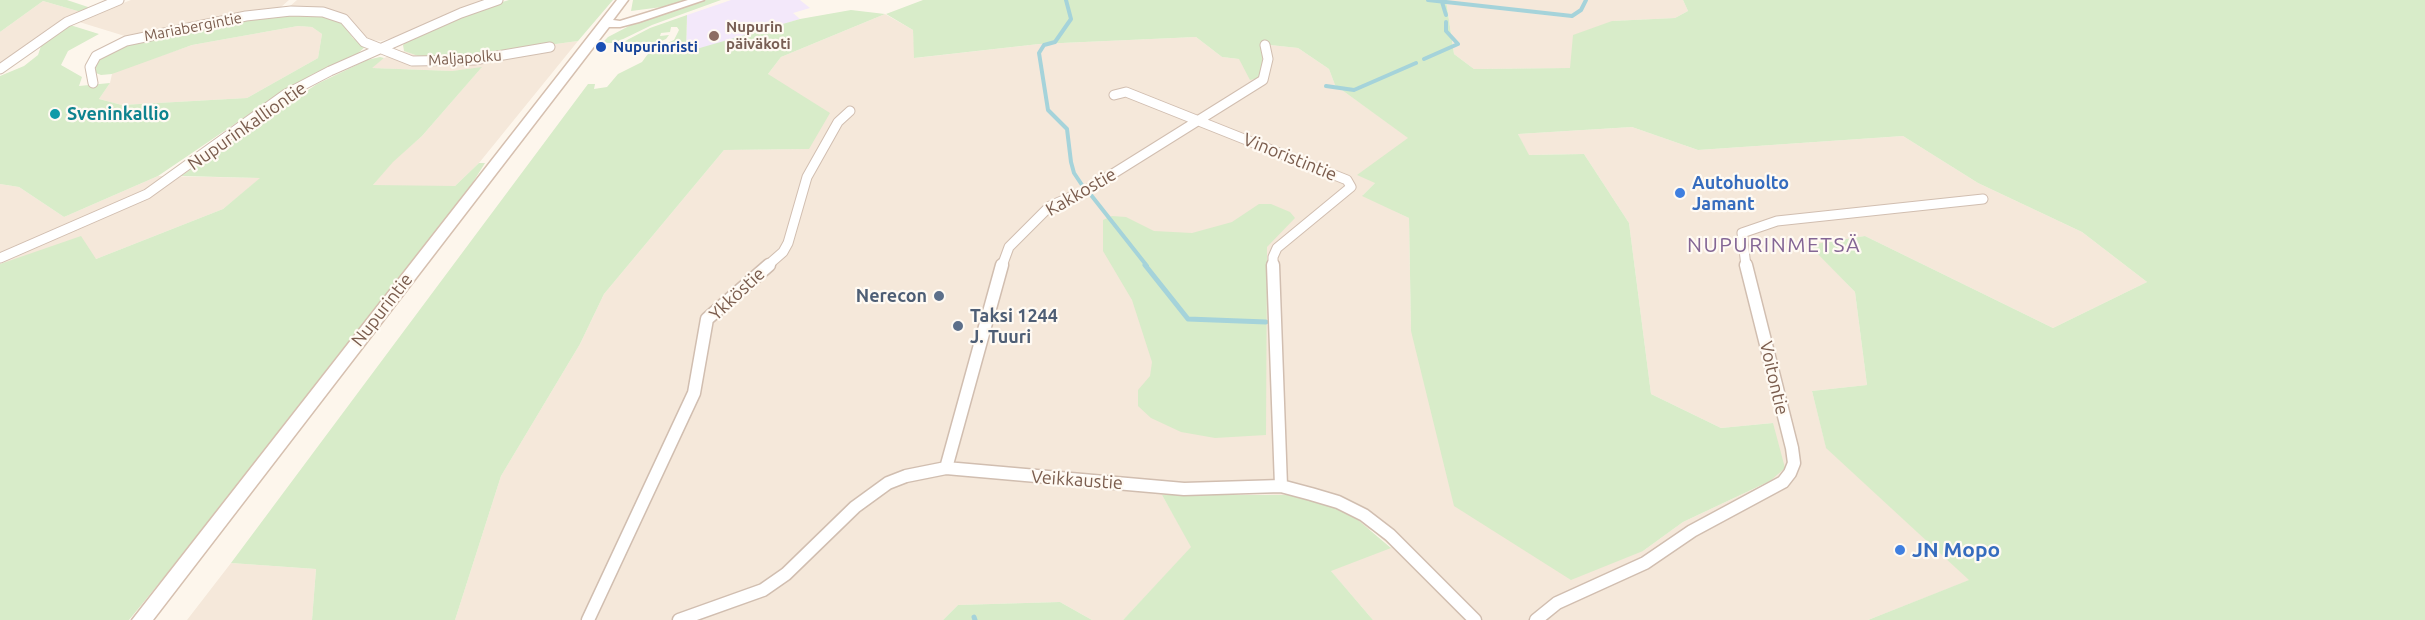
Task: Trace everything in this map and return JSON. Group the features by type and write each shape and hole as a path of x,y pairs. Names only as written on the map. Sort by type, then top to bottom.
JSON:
{"main road":[{"name":"Nupurintie","path":"142,620 623,0"},
{"path":"606,23 620,24 699,0"}],"street":[{"path":"0,69 67,22 119,0"},
{"name":"Nupurinkalliontie","path":"0,258 147,194 286,94 330,71 460,13 498,0"},
{"name":"Mariabergintie","path":"93,82 90,67 96,56 126,41 192,26 279,12 307,10 336,16 344,19 364,42 381,49"},
{"name":"Kakkostie","path":"946,468 1000,271 1009,247 1050,206 1087,189 1263,80 1268,59 1265,45"},
{"name":"Maljapolku","path":"381,49 412,61 431,62 493,58 550,47"},
{"name":"Vinoristintie","path":"1114,95 1126,92 1347,180 1351,187 1277,248 1273,257 1281,486"},
{"name":"Ykköstie","path":"588,620 694,393 707,319 783,252 788,243 807,177 838,122 850,111"},
{"name":"Voitontie","path":"1536,620 1557,603 1645,563 1692,531 1783,482 1790,473 1794,463 1792,448 1749,283 1742,233 1777,221 1983,200"},
{"name":"Veikkaustie","path":"679,620 763,590 786,574 855,507 888,483 906,476 946,468 1184,489 1281,486 1338,502 1364,515 1390,535 1475,620"}],"shaded area":[{"path":"131,0 289,0 281,7 128,37 76,21"},
{"path":"297,0 484,0 381,41 372,40 363,35 348,18 289,7"},
{"name":"Nupurin päiväkoti","path":"731,0 800,0 810,8 793,13 800,19 686,53 687,15"},
{"path":"1446,0 1683,0 1688,11 1675,18 1612,21 1570,68 1474,69 1454,54"},
{"path":"43,1 81,12 0,65 0,32"},
{"path":"885,14 913,30 915,58 1039,44 1196,37 1222,57 1239,59 1261,44 1298,48 1329,69 1335,85 1409,138 1375,183 1363,195 1409,218 1411,331 1643,551 1683,522 1770,481 1773,423 1721,428 1651,394 1629,223 1584,154 1528,155 1518,134 1632,127 1698,150 1903,136 1978,183 2082,232 2147,282 2053,328 1865,236 1810,245 1855,292 1867,385 1812,391 1826,447 1970,580 1868,620 1373,620 1330,570 1391,547 1373,531 1288,495 1243,494 1162,495 1192,547 1123,620 1092,620 1060,602 958,605 943,620 455,620 501,476 580,344 604,294 724,150 809,149 768,74 781,57"},
{"path":"298,26 312,27 322,34 318,58 247,98 122,105 99,99 110,83 112,74 120,70 192,45"},
{"path":"578,41 479,163 455,186 372,186 392,162 422,136 481,68 452,71 370,68 384,58 404,51 418,56 467,56"},
{"path":"158,176 261,178 223,209 96,259 0,264 0,184 19,187 64,217"},
{"path":"231,563 316,569 312,620 187,620"}],"green space":[{"path":"0,0 67,0 91,8 81,12 43,1 0,32"},
{"path":"509,0 613,0 578,41 467,56 418,56 404,51 403,45 408,40 476,10"},
{"path":"633,0 689,0 662,7 631,11"},
{"path":"706,0 721,0 652,25 615,43 602,43 608,37 631,25"},
{"path":"923,0 1446,0 1454,54 1474,69 1570,68 1573,35 1612,21 1675,18 1688,11 1683,0 2425,0 2425,620 1868,620 1969,580 1826,448 1812,391 1867,385 1855,292 1809,245 1865,236 2053,328 2147,282 2082,232 1978,183 1903,136 1698,150 1632,127 1518,134 1529,155 1584,154 1629,223 1651,394 1721,428 1773,423 1785,468 1770,481 1683,522 1643,551 1571,580 1454,506 1411,331 1409,218 1362,196 1375,183 1357,175 1408,138 1335,85 1329,69 1298,48 1261,44 1263,62 1259,78 1250,80 1239,59 1222,57 1196,37 1039,44 914,58 913,30 886,14"},
{"path":"851,10 885,14 781,57 768,74 830,113 809,149 724,150 604,294 580,344 501,476 455,620 312,620 316,569 231,563 588,84 595,84 594,89 607,87 618,74 642,62 650,51 674,40 679,30 677,27 671,27 670,32 661,33 660,36 669,35 666,39 650,46 646,43 627,44 625,42 627,40 650,28 687,15 686,52 800,19"},
{"path":"294,12 332,18 342,23 353,38 366,46 356,55 313,74 273,98 158,176 64,217 19,187 0,184 0,76 24,66 38,55 41,46 70,25 99,34 68,51 61,65 82,77 79,86 110,83 99,99 122,105 247,98 318,58 322,34 312,27 298,26 192,45 112,74 101,75 96,73 94,68 99,59 114,47 255,17"},
{"path":"384,58 372,68 452,71 482,67 422,136 393,162 373,185 455,186 479,163 485,163 455,211 335,359 215,515 129,620 0,620 0,264 81,236 96,259 223,209 260,178 181,176 317,84 367,60"},
{"path":"1259,204 1271,204 1290,212 1295,218 1267,247 1266,435 1215,438 1181,432 1151,418 1138,406 1138,390 1150,376 1152,362 1132,300 1103,251 1103,220 1112,216 1126,217 1154,231 1192,233 1232,222"},
{"path":"1162,495 1288,495 1328,505 1352,515 1391,548 1331,571 1373,620 1123,620 1191,547"},
{"path":"1060,602 1092,620 943,620 958,605"}],"waterway":[{"path":"1066,0 1071,19 1055,42 1044,45 1039,53 1048,110 1067,129 1071,162 1074,173 1082,185"},
{"path":"1428,0 1572,16 1581,10 1586,0"},
{"path":"1442,2 1446,15"},
{"path":"1424,59 1458,44 1446,31 1446,22"},
{"path":"1326,86 1354,90 1416,63"},
{"path":"1091,195 1147,266"},
{"path":"1145,265 1188,319 1266,322"}],"place":[{"name":"Nupurin päiväkoti","path":"714,36"},
{"name":"Nupurinristi","path":"601,47"},
{"name":"Sveninkallio","path":"55,114"},
{"name":"Autohuolto Jamant","path":"1680,193"},
{"name":"Nerecon","path":"939,296"},
{"name":"Taksi 1244 J. Tuuri","path":"958,326"},
{"name":"JN Mopo","path":"1900,550"}],"district":[{"name":"NUPURINMETSÄ","path":"1774,245"}]}
